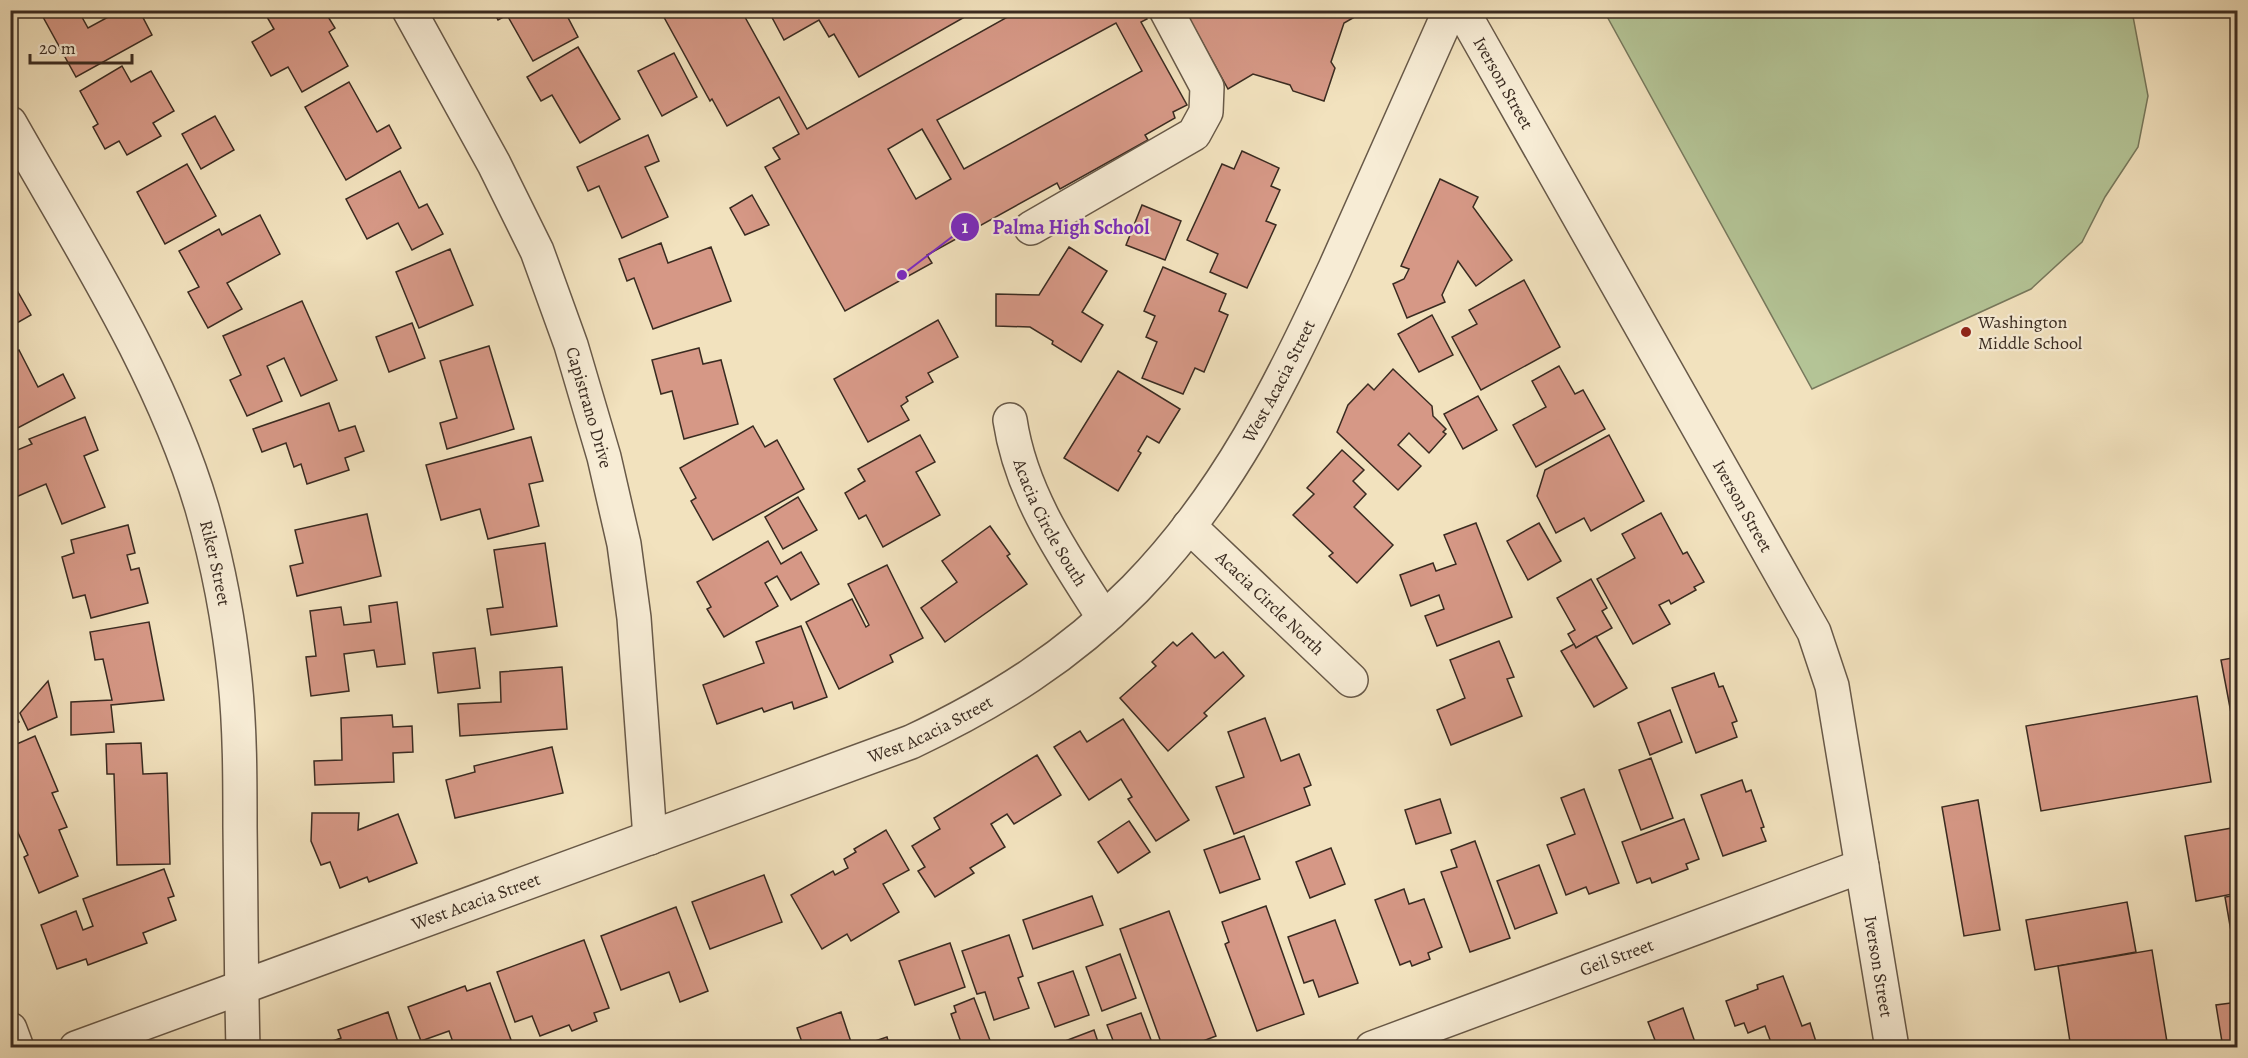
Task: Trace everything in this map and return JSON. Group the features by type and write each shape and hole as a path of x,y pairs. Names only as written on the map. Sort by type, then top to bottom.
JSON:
{"street":[{"name":"Capistrano Drive","path":"409,10 494,164 537,251 571,345 604,457 624,544 634,618 650,838"},
{"path":"1031,228 1194,134 1206,112 1207,87 1166,10"},
{"name":"West Acacia Street","path":"76,1047 911,742 996,699 1036,672 1104,618 1149,573 1189,526 1225,477 1289,367 1450,10"},
{"name":"Iverson Street","path":"1462,10 1814,632 1832,686 1892,1047"},
{"name":"Riker Street","path":"10,123 126,328 147,370 184,458 201,506 214,556 235,680 239,735 243,1047"},
{"name":"Acacia Circle South","path":"1010,420 1014,449 1026,482 1073,570 1104,618"},
{"name":"Acacia Circle North","path":"1189,526 1351,680"},
{"name":"Geil Street","path":"1372,1047 1862,866"},
{"path":"10,1029 17,1047"}],"green space":[{"path":"1604,11 2132,11 2148,96 2138,147 2105,197 2082,242 2031,289 1812,389"}],"building":[{"path":"54,10 78,10 88,28 121,10 139,10 152,35 76,77 43,17"},
{"path":"278,10 311,10 313,15 324,10 335,28 329,32 348,66 302,92 288,67 271,76 252,42 274,29 267,17"},
{"path":"493,10 564,10 578,37 533,61 507,15 498,20"},
{"path":"660,10 741,10 807,129 1020,10 1142,10 1147,19 1141,22 1187,105 1173,112 1175,118 1145,135 1148,140 1060,189 1057,183 927,255 932,263 845,311 765,167 780,159 773,148 799,134 779,97 727,126 712,99 710,101","holes":["1116,23 1142,71 964,169 937,120","922,129 951,179 916,199 888,149"]},
{"path":"768,10 977,10 859,77 834,34 829,37 819,20 784,40"},
{"path":"1204,10 1365,11 1344,23 1331,62 1335,68 1324,101 1293,91 1290,85 1253,74 1228,89 1189,18"},
{"path":"578,47 620,119 580,143 552,95 541,101 527,77"},
{"path":"674,53 697,97 662,116 638,71"},
{"path":"122,66 131,82 151,71 174,111 153,123 161,136 127,155 119,141 105,149 93,127 98,124 80,91"},
{"path":"349,82 377,132 389,125 401,148 346,180 305,107"},
{"path":"215,116 234,150 201,169 182,134"},
{"path":"648,135 659,161 645,167 668,217 622,238 599,186 588,191 577,167"},
{"path":"1242,151 1279,168 1271,186 1280,190 1266,221 1276,225 1247,288 1210,272 1218,254 1187,240 1222,164 1234,169"},
{"path":"187,164 216,216 165,244 137,192"},
{"path":"400,171 419,208 427,204 443,234 412,250 398,223 367,239 346,199"},
{"path":"1440,179 1478,197 1473,207 1512,260 1476,286 1458,261 1442,295 1445,302 1407,318 1393,284 1404,279 1409,269 1401,266"},
{"path":"752,195 769,225 745,235 730,208"},
{"path":"1142,205 1181,221 1165,260 1126,245"},
{"path":"260,215 280,254 227,283 242,309 208,328 188,292 199,287 179,251 219,229 222,235"},
{"path":"661,243 668,263 711,247 731,301 653,329 634,278 627,281 619,259"},
{"path":"1069,247 1107,271 1082,312 1103,325 1081,362 1030,327 996,326 996,294 1039,295"},
{"path":"450,249 473,305 419,328 396,272"},
{"path":"1163,267 1226,294 1219,311 1228,315 1204,372 1195,368 1183,394 1142,378 1157,342 1146,337 1155,316 1144,311"},
{"path":"10,278 31,315 10,327"},
{"path":"1524,280 1560,347 1481,390 1452,337 1477,324 1469,310"},
{"path":"302,301 337,380 301,396 284,358 267,366 282,401 247,416 230,380 241,375 223,336"},
{"path":"1432,315 1453,355 1419,372 1398,334"},
{"path":"938,320 958,357 928,373 933,382 906,397 908,401 901,406 909,420 868,442 834,379"},
{"path":"412,323 425,358 389,372 376,337"},
{"path":"489,346 514,429 447,449 440,423 457,418 440,361"},
{"path":"699,348 703,364 721,360 738,424 684,439 672,391 661,394 652,360"},
{"path":"19,350 38,387 63,374 75,398 10,432 10,355"},
{"path":"1559,366 1575,394 1583,390 1605,429 1536,467 1513,425 1546,407 1532,381"},
{"path":"1393,369 1432,406 1433,416 1446,429 1443,432 1446,434 1429,453 1409,433 1398,445 1421,466 1398,490 1337,432 1348,405 1368,384 1374,390"},
{"path":"1118,371 1180,409 1159,443 1147,436 1138,451 1141,453 1118,491 1064,458"},
{"path":"1478,396 1497,430 1463,449 1444,414"},
{"path":"329,403 339,431 355,426 364,451 345,458 349,470 307,484 301,464 294,467 286,443 262,452 253,429"},
{"path":"85,417 98,450 84,456 105,507 62,524 46,484 16,497 10,484 10,453 32,444 29,439"},
{"path":"753,426 765,447 777,440 804,489 713,540 691,501 696,498 680,468"},
{"path":"920,435 935,462 916,472 940,515 883,547 866,515 859,519 845,493 865,481 858,469"},
{"path":"1609,435 1644,501 1591,531 1584,518 1556,533 1537,496 1545,470"},
{"path":"531,437 543,481 529,484 539,526 488,539 480,509 441,520 426,465"},
{"path":"1342,450 1364,470 1353,481 1366,494 1354,507 1393,545 1357,583 1329,556 1333,553 1293,515 1314,494 1307,488"},
{"path":"798,497 817,530 783,549 765,517"},
{"path":"1661,513 1683,554 1687,552 1704,582 1694,587 1696,590 1671,604 1669,600 1659,605 1670,624 1633,644 1597,579 1635,558 1622,534"},
{"path":"367,514 381,576 297,596 290,566 303,563 295,530"},
{"path":"1476,523 1512,617 1437,646 1425,616 1444,609 1439,595 1411,606 1400,575 1433,563 1436,571 1456,564 1444,535"},
{"path":"1539,523 1561,561 1528,580 1507,541"},
{"path":"128,525 135,553 127,555 131,570 139,568 148,603 91,618 85,595 73,598 62,557 74,553 71,540"},
{"path":"990,526 1010,554 1007,556 1027,584 945,642 921,608 957,582 942,561"},
{"path":"768,541 781,564 801,552 819,584 791,600 777,576 765,583 778,606 724,637 707,609 711,607 697,582"},
{"path":"545,543 557,626 491,635 487,609 503,607 494,550"},
{"path":"887,565 923,638 890,655 893,662 839,689 806,622 852,599 866,627 869,625 848,584"},
{"path":"1591,579 1607,608 1602,611 1612,628 1576,648 1568,634 1575,630 1557,598"},
{"path":"397,602 405,664 377,667 374,650 344,654 349,691 311,696 306,657 316,656 310,611 341,607 344,625 371,622 369,606"},
{"path":"149,622 164,700 111,705 114,732 71,735 71,702 112,700 103,659 95,660 90,632"},
{"path":"801,626 827,697 794,709 792,702 764,712 762,708 717,724 703,685 764,663 756,642"},
{"path":"1192,633 1215,658 1223,652 1244,676 1204,713 1207,716 1168,751 1120,698 1156,666 1152,662 1173,642 1177,646"},
{"path":"1596,636 1627,688 1594,707 1561,651 1574,644 1576,648"},
{"path":"1499,641 1514,677 1507,679 1522,716 1451,745 1437,710 1465,698 1450,660"},
{"path":"475,648 480,688 438,693 433,653"},
{"path":"2238,657 2238,750 2221,660"},
{"path":"562,667 567,729 460,736 458,704 501,702 500,672"},
{"path":"1714,673 1719,687 1723,686 1737,721 1732,723 1737,737 1696,753 1672,688"},
{"path":"48,681 57,717 28,730 20,713"},
{"path":"2197,696 2211,782 2041,811 2026,726"},
{"path":"10,705 19,722 10,727"},
{"path":"1670,710 1682,742 1650,755 1638,723"},
{"path":"392,715 393,727 412,726 413,752 393,753 394,782 315,785 314,761 342,760 341,718"},
{"path":"1265,718 1281,761 1299,754 1311,785 1304,788 1310,805 1234,834 1216,787 1244,777 1228,732"},
{"path":"1123,719 1189,820 1156,841 1128,799 1132,797 1121,779 1089,800 1054,747 1080,731 1087,742"},
{"path":"35,736 58,791 52,793 67,827 59,830 78,876 39,893 24,857 28,855 10,815 10,747"},
{"path":"141,743 143,774 167,773 170,864 117,865 114,774 107,774 106,744"},
{"path":"552,747 563,793 455,818 446,780 475,772 474,766"},
{"path":"1037,755 1061,795 1014,824 1007,814 991,824 1005,847 970,868 974,873 935,897 918,871 925,867 912,846 940,829 934,818"},
{"path":"1651,758 1673,818 1641,830 1619,770"},
{"path":"1742,780 1746,792 1751,790 1764,827 1761,828 1766,841 1723,856 1701,795"},
{"path":"1584,789 1619,883 1589,894 1586,887 1566,895 1547,845 1575,834 1561,798"},
{"path":"1440,799 1451,833 1416,844 1405,810"},
{"path":"1978,800 2000,930 1964,936 1942,807"},
{"path":"312,813 359,813 358,830 398,814 417,863 369,882 367,877 340,888 330,862 321,865 311,841"},
{"path":"1684,819 1699,859 1686,864 1688,869 1652,883 1650,878 1637,883 1622,842"},
{"path":"1129,821 1150,852 1118,873 1098,842"},
{"path":"2238,827 2238,893 2196,901 2185,836"},
{"path":"886,830 909,870 883,884 899,912 851,941 847,934 822,949 791,895 833,871 835,875 848,868 844,859 856,852 854,849"},
{"path":"1244,836 1260,879 1220,893 1204,850"},
{"path":"1475,841 1510,938 1470,952 1441,872 1457,867 1451,850"},
{"path":"1331,848 1345,884 1310,898 1296,862"},
{"path":"1539,865 1557,913 1515,929 1497,881"},
{"path":"164,869 174,896 168,898 176,920 143,933 147,943 88,965 86,959 57,969 41,925 76,911 83,930 93,926 83,899"},
{"path":"764,875 782,922 710,949 692,902"},
{"path":"1404,889 1409,904 1424,899 1442,947 1428,953 1430,959 1412,966 1410,961 1400,965 1375,900"},
{"path":"2238,895 2238,971 2225,897"},
{"path":"1092,896 1103,925 1033,949 1023,920"},
{"path":"2127,902 2136,952 2035,970 2026,920"},
{"path":"1266,906 1304,1014 1257,1031 1225,944 1229,942 1222,922"},
{"path":"676,907 708,991 680,1002 669,972 621,990 601,936"},
{"path":"1169,911 1216,1036 1185,1048 1163,1048 1120,929"},
{"path":"1335,920 1358,983 1319,997 1313,980 1304,983 1288,937"},
{"path":"1009,935 1023,976 1018,978 1029,1008 994,1020 985,992 977,994 962,951"},
{"path":"584,940 609,1008 594,1013 597,1021 572,1031 569,1025 540,1036 532,1016 515,1022 497,972"},
{"path":"950,943 965,987 915,1005 899,961"},
{"path":"2152,950 2168,1048 2071,1048 2058,966"},
{"path":"1120,954 1136,998 1102,1011 1086,967"},
{"path":"1073,971 1089,1015 1055,1027 1038,983"},
{"path":"1783,976 1802,1026 1810,1023 1818,1048 1773,1048 1765,1026 1748,1033 1744,1023 1735,1026 1726,1001 1758,989 1757,985"},
{"path":"490,983 514,1048 455,1048 449,1031 421,1041 408,1007 465,986 467,991"},
{"path":"974,998 991,1043 977,1048 963,1048 951,1014 956,1012 954,1006"},
{"path":"2238,1002 2238,1048 2223,1048 2216,1005"},
{"path":"1683,1008 1697,1048 1658,1048 1648,1022"},
{"path":"388,1012 400,1048 313,1048 341,1038 338,1030"},
{"path":"841,1012 853,1048 804,1048 797,1028"},
{"path":"1141,1013 1154,1048 1116,1048 1107,1025"},
{"path":"1094,1030 1100,1048 1062,1048 1060,1043"},
{"path":"887,1037 890,1048 860,1048 860,1046"}],"place":[{"name":"Palma High School","path":"902,275"},
{"name":"Washington Middle School","path":"1966,332"}]}
